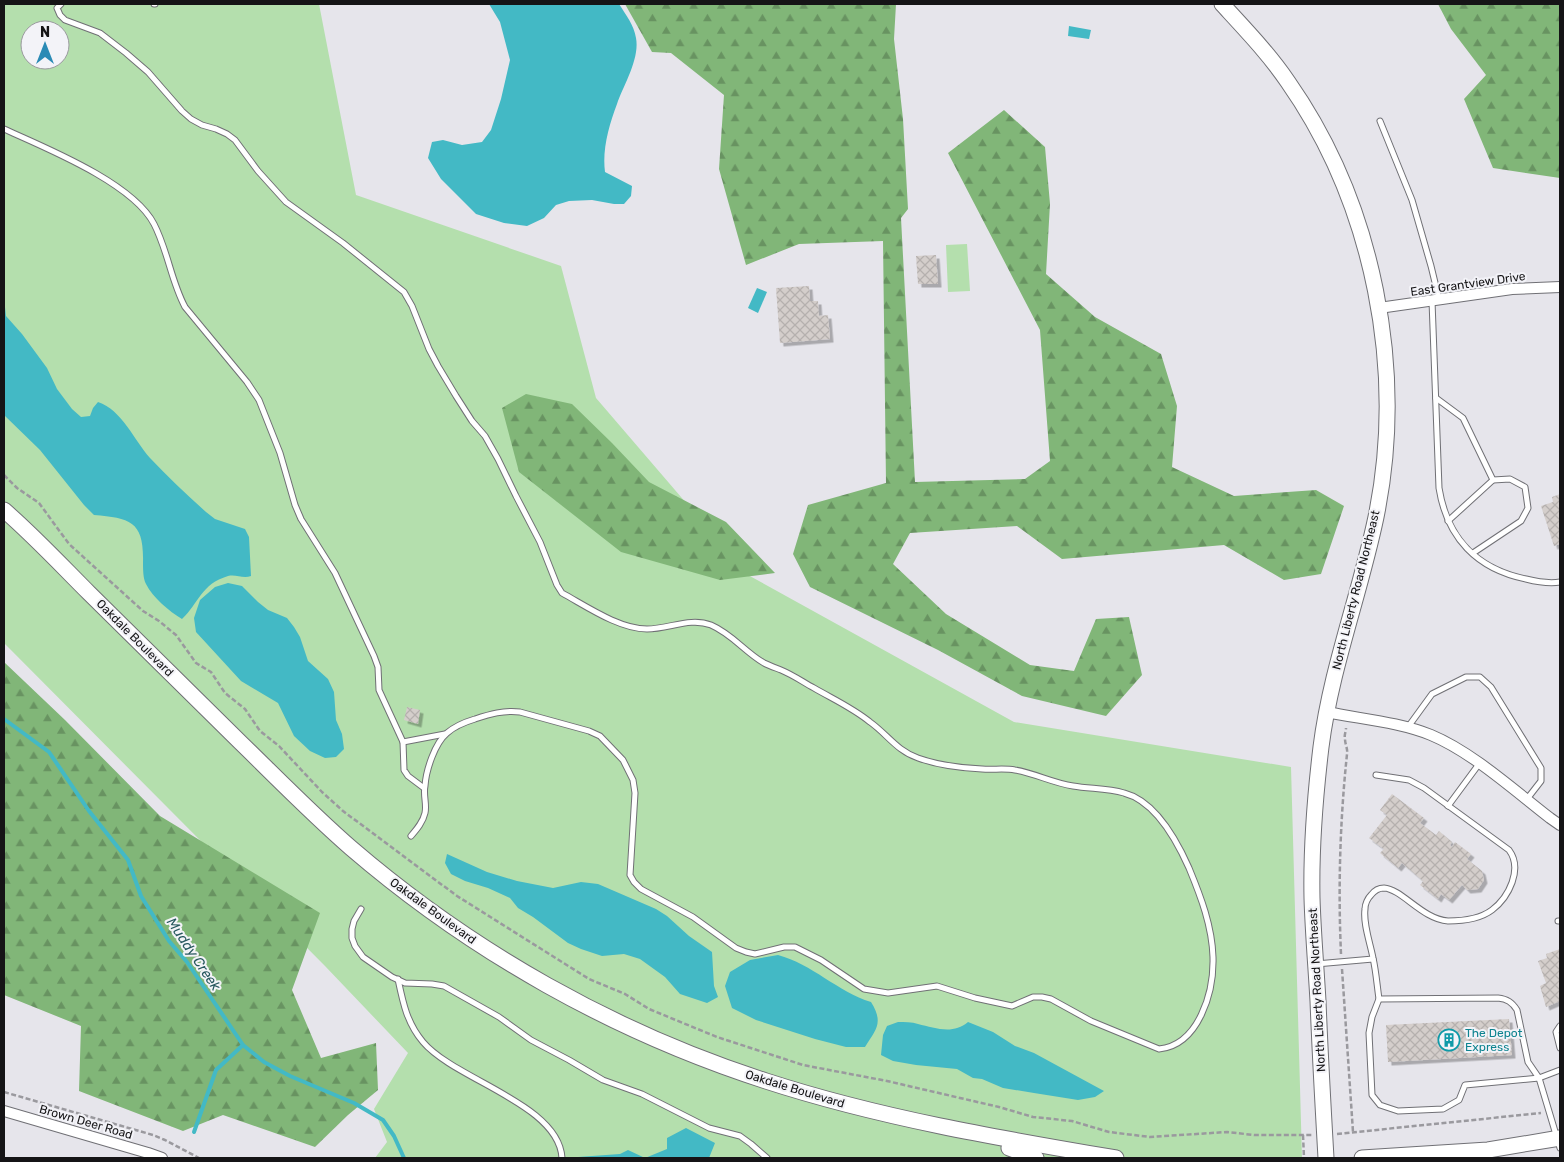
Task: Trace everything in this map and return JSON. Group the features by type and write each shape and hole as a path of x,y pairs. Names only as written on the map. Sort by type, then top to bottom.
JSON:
{"main road":[{"name":"North Liberty Road Northeast","path":"1222,4 1264,50 1288,82 1304,105 1320,137 1357,223 1370,266 1384,340 1388,387 1385,455 1377,513 1369,549 1339,655 1327,712 1313,835 1312,896 1326,1158"},
{"name":"Oakdale Boulevard","path":"4,510 320,820 412,897 478,943 546,984 581,1004 638,1032 699,1057 803,1093 972,1134 1116,1158"},
{"name":"Oakdale Boulevard","path":"972,1134 1036,1158"},
{"path":"1362,1158 1488,1150 1559,1141"}],"street":[{"name":"East Grantview Drive","path":"1379,308 1512,289 1560,287"},
{"path":"1327,712 1408,728 1431,735 1453,746 1479,764 1560,825"},
{"name":"Brown Deer Road","path":"4,1111 162,1158"}],"lane":[{"path":"61,4 57,8 65,20 100,33 148,72 191,119 227,134 235,140 258,171 286,202 344,242 404,292 438,366 472,421 485,436 498,459 540,542 562,593 612,620 637,628 648,629 699,622 711,625 735,639 754,656 767,664 782,670 851,708 871,722 891,742 916,758 945,766 1016,770 1061,784 1127,793 1156,814 1168,829 1184,857 1202,898 1213,953 1213,969 1208,995 1194,1028 1176,1044 1159,1049 1091,1021 1051,999 1033,997 1012,1006 975,998 937,986 888,993 876,992 864,989 821,960 795,946 755,954 746,952 736,948 693,917 640,889 634,882 630,875 629,866 635,793 633,780 623,760 600,736 546,719 510,711 498,712 467,722 445,734 403,742"},
{"path":"1380,121 1412,200 1431,266 1436,300 1436,398 1439,488 1441,502 1448,521 1460,541 1494,570 1545,583 1560,582"},
{"path":"4,129 84,168 126,192 144,209 154,223 164,248 175,286 185,307 247,382 259,400 280,453 301,520 335,573 378,666 379,690 403,742 404,770 408,776 424,788"},
{"path":"1436,398 1463,418 1493,480"},
{"path":"1448,521 1493,480 1510,479 1525,486 1528,508 1521,520 1473,554"},
{"path":"1408,728 1432,694 1466,677 1480,677 1491,687 1541,768 1541,781 1526,801"},
{"path":"411,836 421,824 425,812 424,788 431,760 445,734"},
{"path":"1448,806 1479,764"},
{"path":"1376,775 1409,780 1424,788 1509,850 1513,856 1515,866 1511,886 1504,896 1492,910 1477,918 1461,921 1446,921 1434,918 1385,888 1377,890 1369,897 1364,908 1365,921 1379,999 1370,1033 1372,1095 1380,1105 1398,1112 1444,1109 1459,1100 1465,1085 1539,1078 1560,1070"},
{"path":"361,908 352,929 352,938 355,946 363,957 398,979 405,983 444,986 499,1016 532,1040 603,1080 642,1094 709,1128 740,1136 767,1158"},
{"path":"1316,964 1373,959"},
{"path":"398,979 407,1016 412,1027 424,1043 444,1062 512,1099 540,1120 555,1136 562,1158"},
{"path":"1379,999 1498,998 1506,999 1514,1004 1517,1010 1528,1062 1539,1078 1559,1141"},
{"path":"1560,1026 1556,1032 1560,1048"}],"path":[{"path":"1348,716 1344,738 1348,751 1343,798 1339,895 1353,1132"},
{"path":"4,1092 153,1135 199,1158"},
{"path":"1303,1135 1304,1158"}],"green space":[{"path":"4,4 319,4 356,195 561,266 596,398 748,575 1014,722 1291,767 1302,1158 375,1158 387,1142 374,1109 408,1053 325,966 4,643"},
{"path":"625,4 896,4 894,39 903,119 908,209 901,218 915,482 1025,479 1050,461 1040,330 948,153 1004,110 1045,147 1050,204 1046,274 1095,317 1161,354 1177,406 1172,467 1234,496 1316,490 1344,506 1321,574 1284,580 1224,545 1062,559 1017,526 910,533 893,564 946,614 1030,665 1074,671 1096,619 1129,617 1142,675 1106,716 1022,696 938,650 810,587 793,554 808,505 886,483 883,241 799,244 746,265 719,169 724,95 671,53 652,52"},
{"path":"1438,4 1560,4 1560,178 1493,168 1464,99 1486,75 1451,29"},
{"path":"967,244 970,291 948,292 946,245"},
{"path":"526,394 572,404 649,482 726,522 775,573 720,580 621,552 519,472 502,408"},
{"path":"4,662 65,720 160,816 320,913 292,990 321,1058 376,1043 378,1090 348,1115 315,1147 223,1115 183,1131 79,1091 81,1026 4,995"}],"water":[{"path":"489,4 619,4 633,29 637,46 636,55 609,129 605,146 604,164 605,172 632,186 631,196 624,204 592,200 569,201 556,205 544,218 527,226 504,223 476,214 441,179 428,158 432,142 443,140 462,145 482,142 491,130 501,99 510,60 500,22"},
{"path":"1069,26 1091,30 1089,39 1068,36"},
{"path":"757,288 767,292 758,313 748,308"},
{"path":"4,298 6,316 47,368 57,389 72,409 81,417 90,416 98,402 106,406 121,418 150,458 206,512 215,519 245,529 249,537 251,576 228,576 219,579 201,594 182,619 157,599 144,579 143,549 138,530 126,521 94,515 40,450 4,415"},
{"path":"228,583 242,586 268,610 287,618 300,637 308,661 328,679 334,692 336,720 342,734 344,749 336,757 325,758 310,751 294,736 278,703 241,681 196,632 194,618 200,600 215,587"},
{"path":"447,854 487,872 517,881 553,888 581,882 598,884 656,909 712,952 714,986 718,997 707,1003 680,994 665,977 640,959 624,954 602,956 568,943 518,908 510,898 451,874 445,863"},
{"path":"778,955 802,965 847,992 871,1002 878,1021 865,1047 846,1047 815,1039 756,1020 732,1008 725,986 730,972 750,960"},
{"path":"898,1022 913,1023 937,1029 950,1029 962,1026 968,1022 993,1032 1015,1046 1034,1053 1104,1091 1095,1097 1078,1100 1003,1088 982,1079 973,1078 957,1069 893,1061 881,1055 883,1035 887,1026"},
{"path":"686,1128 715,1143 709,1158 645,1158 667,1149 667,1138"},
{"path":"628,1150 645,1158 576,1158 620,1154"}],"building":[{"path":"936,255 938,284 918,284 916,256"},
{"path":"809,286 810,301 818,301 819,316 828,315 830,339 780,343 776,288"},
{"path":"1560,494 1560,544 1554,546 1541,506 1553,502 1552,497"},
{"path":"407,707 420,710 418,724 404,720"},
{"path":"1392,794 1424,818 1420,823 1436,835 1439,831 1452,842 1450,845 1452,847 1455,842 1471,854 1467,859 1482,871 1484,880 1478,889 1467,890 1462,885 1449,900 1441,894 1438,899 1420,885 1423,881 1402,863 1398,868 1380,853 1384,849 1369,838 1387,815 1380,810"},
{"path":"1560,949 1560,1001 1546,1007 1540,986 1546,983 1538,961 1547,958 1546,954"},
{"name":"The Depot Express","path":"1509,1019 1512,1055 1388,1062 1386,1025"}],"waterway":[{"name":"Muddy Creek","path":"4,719 49,752 89,811 128,860 141,896 169,941 187,962 243,1045 264,1062 290,1076 354,1103 383,1120 394,1136 404,1158"},
{"path":"194,1132 216,1070 243,1045"}],"place":[{"name":"The Depot Express","path":"1449,1040"}]}
